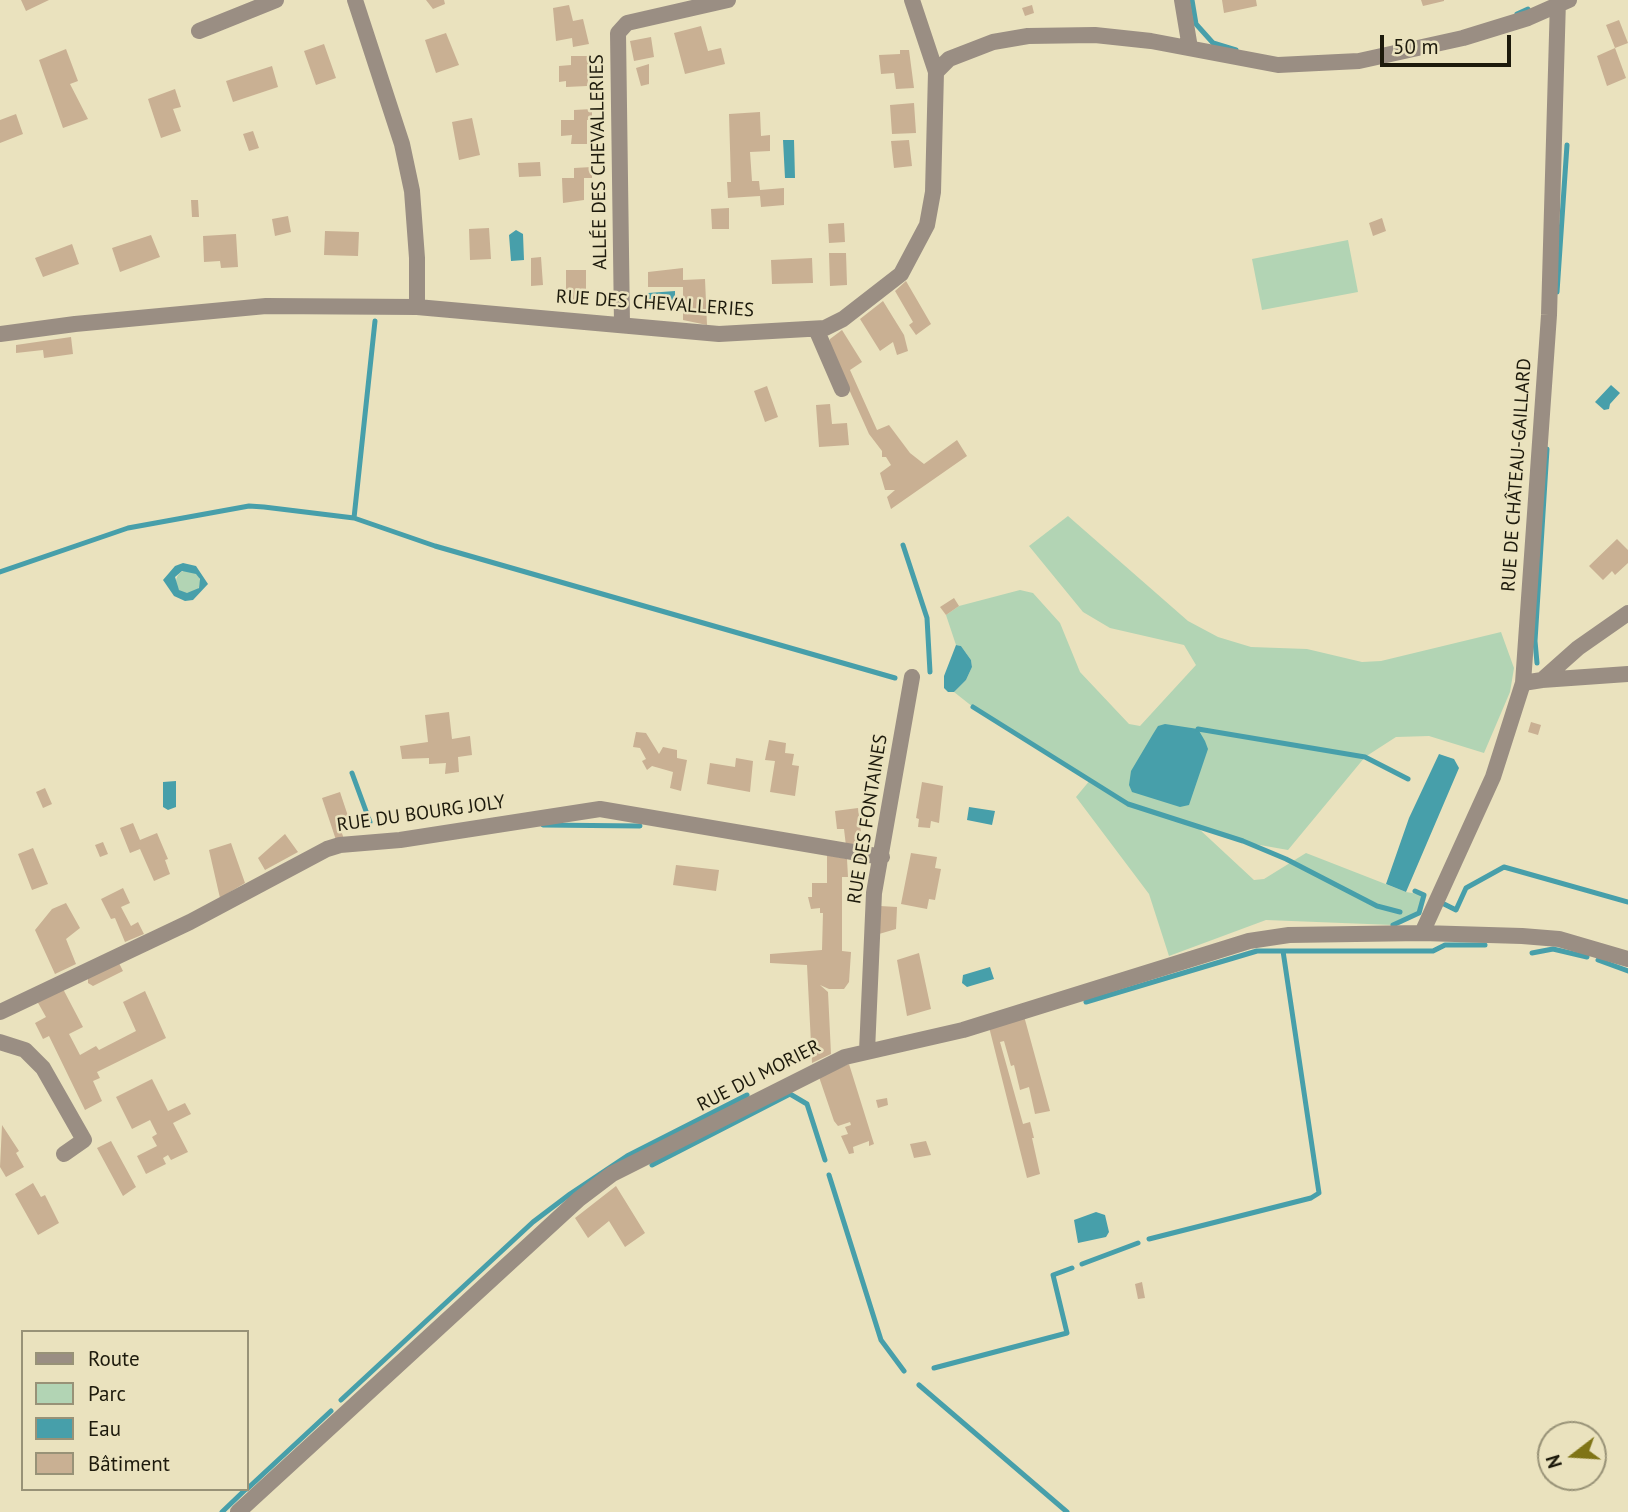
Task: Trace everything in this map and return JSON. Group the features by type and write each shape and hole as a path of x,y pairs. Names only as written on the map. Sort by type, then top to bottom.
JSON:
{"street":[{"path":"199,31 276,0"},
{"path":"355,0 402,144 412,191 417,258 417,307"},
{"name":"ALLÉE DES CHEVALLERIES","path":"622,324 618,33 627,23 728,0"},
{"name":"RUE DES CHEVALLERIES","path":"0,334 266,306 417,307 719,334 816,329 843,319 901,274 927,225 934,181 936,72 912,0"},
{"path":"1182,0 1189,48"},
{"path":"936,72 950,59 993,42 1028,36 1095,35 1189,48 1278,65 1359,61 1463,38 1528,18 1562,1"},
{"name":"RUE DE CHÂTEAU-GAILLARD","path":"1422,933 1493,777 1523,683 1549,315 1562,1"},
{"path":"816,329 842,388"},
{"path":"1542,680 1578,648 1628,612"},
{"path":"1523,683 1628,674"},
{"name":"RUE DES FONTAINES","path":"867,1051 874,893 912,677"},
{"name":"RUE DU BOURG JOLY","path":"0,1012 190,922 327,849 340,845 400,840 600,809 882,857"},
{"name":"RUE DU MORIER","path":"238,1512 579,1199 612,1174 845,1056 963,1030 1248,942 1314,933 1422,933 1559,939 1628,959"},
{"path":"0,1042 25,1050 43,1068 84,1140 64,1154"}],"green space":[{"path":"1348,240 1358,292 1262,310 1252,259"},
{"path":"1068,516 1188,621 1218,637 1251,647 1307,649 1362,662 1381,661 1501,632 1514,668 1510,692 1484,753 1429,736 1396,737 1365,757 1288,850 1243,842 1198,828 1254,880 1264,879 1306,853 1406,892 1424,895 1419,913 1393,925 1266,920 1169,956 1149,894 1076,797 1091,779 973,707 954,692 966,680 972,667 971,660 961,646 956,645 946,615 959,606 1020,590 1033,593 1060,623 1080,672 1129,724 1140,726 1196,665 1184,645 1110,628 1083,612 1029,546"},
{"path":"188,570 199,577 200,582 193,593 188,594 177,587 176,582 183,571"}],"water":[{"path":"783,140 794,140 795,178 785,178"},
{"path":"516,230 523,234 524,260 511,261 509,235"},
{"path":"675,291 675,305 649,306 648,293"},
{"path":"1611,385 1620,393 1609,409 1604,410 1595,402"},
{"path":"183,563 196,566 208,584 193,600 185,601 174,596 163,580 175,566","holes":["182,571 196,574 200,579 199,588 187,593 179,590 175,577"]},
{"path":"956,645 961,646 971,660 972,667 966,680 954,692 948,692 944,688 944,676"},
{"path":"1165,724 1198,729 1208,749 1189,805 1180,807 1132,792 1129,785 1131,771 1158,726"},
{"path":"1439,754 1454,759 1459,768 1406,892 1386,884 1409,818"},
{"path":"176,781 176,807 168,810 163,807 163,782"},
{"path":"969,807 995,811 992,825 967,820"},
{"path":"990,967 994,979 967,987 962,983 963,975"},
{"path":"1096,1212 1105,1215 1109,1232 1106,1237 1078,1243 1074,1220"}],"building":[{"path":"21,0 49,0 26,11"},
{"path":"426,0 444,0 445,4 433,9"},
{"path":"1222,0 1256,0 1257,6 1224,13"},
{"path":"1421,0 1444,0 1444,1 1423,6"},
{"path":"569,5 573,21 583,19 589,44 573,47 572,38 556,41 553,8"},
{"path":"1032,5 1034,13 1025,16 1022,8"},
{"path":"1619,20 1628,43 1615,48 1606,25"},
{"path":"701,26 708,51 721,48 725,64 685,74 674,33"},
{"path":"446,33 459,65 436,73 425,40"},
{"path":"651,37 654,57 634,61 630,41"},
{"path":"324,44 336,78 316,85 304,51"},
{"path":"1615,48 1626,78 1607,86 1597,56"},
{"path":"66,49 78,81 70,84 88,119 63,128 39,60"},
{"path":"900,50 909,50 914,88 896,89 894,73 881,74 879,55 900,54"},
{"path":"571,56 592,56 587,86 566,87 566,81 559,82 559,66 571,65"},
{"path":"649,64 649,84 641,86 636,68"},
{"path":"272,66 278,87 233,102 226,81"},
{"path":"175,89 181,107 173,109 181,131 161,138 148,99"},
{"path":"914,103 916,133 892,134 890,105"},
{"path":"592,109 592,120 587,120 587,144 571,144 572,135 561,136 561,120 574,120 574,110"},
{"path":"760,112 761,136 770,135 770,151 750,152 752,181 759,181 760,190 784,188 784,205 761,207 760,196 728,198 727,182 731,182 729,114"},
{"path":"16,114 23,134 0,143 0,120"},
{"path":"472,118 480,155 459,160 452,122"},
{"path":"253,131 259,148 249,151 243,134"},
{"path":"909,140 912,166 894,168 891,141"},
{"path":"540,162 541,176 519,177 518,163"},
{"path":"592,167 592,178 584,178 584,200 563,203 562,178 574,178 574,168"},
{"path":"191,200 198,200 199,217 192,217"},
{"path":"729,208 729,229 712,229 711,209"},
{"path":"288,216 291,232 275,236 272,219"},
{"path":"1382,218 1386,231 1373,236 1369,223"},
{"path":"844,223 845,242 829,243 828,224"},
{"path":"489,228 491,259 470,260 469,229"},
{"path":"325,231 359,232 358,256 324,255"},
{"path":"236,234 238,267 221,268 220,261 204,262 203,236"},
{"path":"151,235 160,257 120,272 112,248"},
{"path":"72,244 79,264 43,277 35,258"},
{"path":"829,253 846,253 847,285 830,286"},
{"path":"541,257 543,285 531,286 531,258"},
{"path":"812,258 813,283 772,284 771,260"},
{"path":"683,268 683,280 705,279 707,325 683,320 683,287 648,287 648,272"},
{"path":"566,270 586,270 586,300 566,299"},
{"path":"906,281 931,324 916,335 909,325 913,322 895,291"},
{"path":"883,301 904,335 908,351 897,355 893,342 880,351 860,319"},
{"path":"842,330 862,362 850,370 877,430 889,425 910,453 924,464 957,440 967,456 891,509 887,497 895,490 885,490 880,473 891,465 886,457 882,457 882,451 869,434 829,345 830,339"},
{"path":"71,337 73,354 44,358 43,350 16,353 16,345"},
{"path":"767,386 778,417 765,422 754,391"},
{"path":"830,404 832,424 847,423 849,445 819,447 816,405"},
{"path":"1617,539 1628,550 1628,563 1615,575 1612,571 1603,580 1589,566"},
{"path":"954,598 959,606 946,615 940,607"},
{"path":"449,712 452,739 470,736 472,755 458,757 459,772 445,774 446,763 429,764 429,758 402,759 400,746 428,742 425,715"},
{"path":"1531,722 1541,725 1538,735 1528,732"},
{"path":"636,732 646,733 659,754 663,747 677,750 677,758 687,760 681,791 670,788 673,772 652,766 647,770 642,761 646,759 640,748 633,747"},
{"path":"769,740 786,743 785,753 794,754 792,765 799,766 795,796 770,792 775,761 765,760"},
{"path":"736,758 753,761 750,792 707,784 710,763 735,767"},
{"path":"922,782 943,786 939,823 931,821 930,828 918,827 919,819 916,818"},
{"path":"45,788 52,804 43,808 36,792"},
{"path":"340,792 349,819 338,822 344,839 336,840 322,798"},
{"path":"858,808 863,848 846,846 844,829 837,829 835,811"},
{"path":"133,823 140,840 157,833 168,859 165,860 170,874 154,881 140,849 130,853 120,828"},
{"path":"285,834 298,852 265,870 258,858"},
{"path":"103,842 108,854 100,857 95,845"},
{"path":"231,843 245,883 220,898 209,850"},
{"path":"33,848 48,884 32,890 18,854"},
{"path":"911,853 937,857 935,868 941,869 935,900 929,899 927,909 901,904"},
{"path":"827,855 847,859 848,877 842,877 842,951 851,952 849,982 844,989 829,989 820,985 828,992 831,1054 812,1063 807,965 770,963 770,954 822,950 823,913 820,913 820,908 811,909 808,897 812,897 812,883 827,883"},
{"path":"676,865 719,870 716,891 673,885"},
{"path":"123,888 130,903 121,907 131,926 138,922 144,934 125,942 115,918 111,919 101,899"},
{"path":"66,903 80,928 66,939 76,964 55,974 35,930 52,909"},
{"path":"880,906 897,907 896,929 879,934"},
{"path":"919,953 931,1009 907,1016 897,960"},
{"path":"118,961 123,971 93,986 88,983 88,975"},
{"path":"62,987 83,1027 69,1034 80,1055 96,1046 99,1050 136,1031 123,1002 145,991 166,1038 97,1072 100,1078 93,1081 102,1101 85,1110 49,1036 43,1039 35,1023 46,1017 37,1001"},
{"path":"1024,1016 1050,1111 1035,1114 1029,1087 1020,1090 1004,1041 1000,1042 1023,1124 1030,1122 1034,1138 1040,1174 1027,1178 989,1027"},
{"path":"849,1064 874,1144 869,1146 869,1141 853,1147 854,1153 849,1154 841,1136 848,1134 845,1127 851,1125 850,1122 838,1126 834,1121 819,1077"},
{"path":"152,1079 168,1111 185,1103 191,1114 173,1123 188,1152 171,1160 168,1155 163,1158 166,1164 146,1174 137,1156 157,1146 152,1137 157,1134 150,1120 132,1129 116,1097"},
{"path":"887,1098 888,1105 878,1108 876,1100"},
{"path":"2,1125 19,1151 16,1153 24,1167 6,1177 0,1167"},
{"path":"111,1141 136,1187 123,1196 97,1148"},
{"path":"926,1141 931,1155 914,1158 910,1144"},
{"path":"33,1183 41,1197 45,1195 59,1223 38,1235 15,1194"},
{"path":"616,1186 645,1233 625,1247 609,1221 588,1238 575,1218"},
{"path":"1142,1282 1145,1298 1138,1299 1135,1284"}],"waterway":[{"path":"1192,0 1196,24 1213,43 1236,50"},
{"path":"1517,14 1528,9"},
{"path":"1557,292 1567,145"},
{"path":"354,518 375,321"},
{"path":"1537,663 1535,641 1547,449"},
{"path":"0,572 128,528 249,506 264,507 354,518 435,546 895,678"},
{"path":"903,545 927,618 930,672"},
{"path":"973,707 1128,804 1243,841 1286,859 1377,906 1400,912"},
{"path":"1198,729 1365,757 1408,779"},
{"path":"352,773 370,822"},
{"path":"543,825 640,826"},
{"path":"1444,904 1456,910 1466,888 1504,867 1628,902"},
{"path":"1393,925 1419,913 1424,895 1415,891"},
{"path":"1149,1239 1311,1198 1319,1193 1283,951 1433,951 1445,945 1485,945"},
{"path":"1532,953 1553,949 1587,957"},
{"path":"1086,1002 1257,951 1283,951"},
{"path":"1598,960 1628,971"},
{"path":"652,1165 790,1094 807,1104 825,1160"},
{"path":"341,1400 533,1222 570,1194 627,1156 747,1095"},
{"path":"829,1175 881,1340 904,1371"},
{"path":"1082,1264 1138,1243"},
{"path":"934,1368 1067,1333 1053,1275 1072,1268"},
{"path":"919,1385 1067,1512"},
{"path":"248,1488 331,1411"},
{"path":"222,1512 244,1491"}]}
